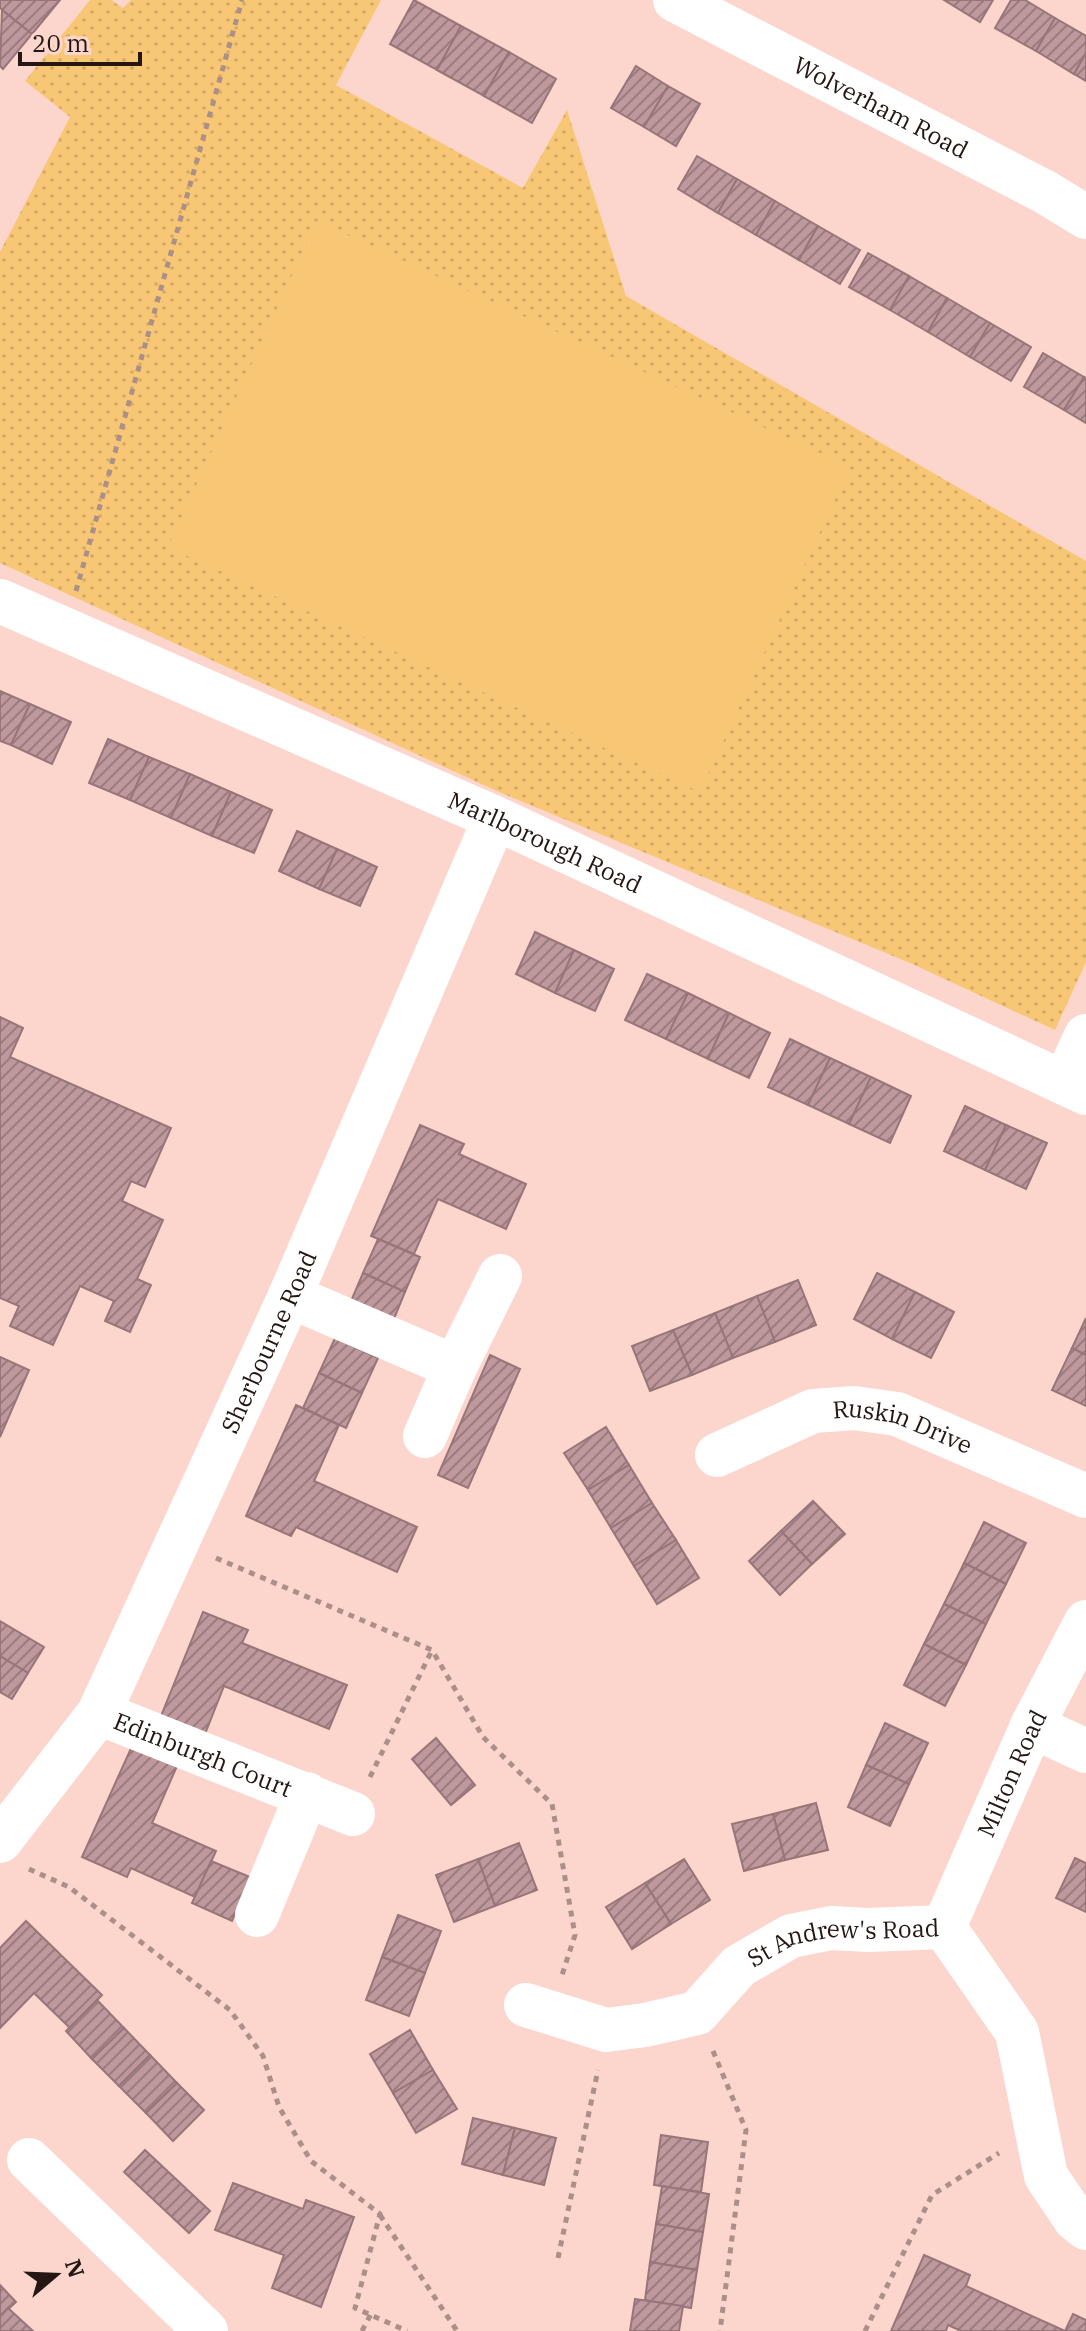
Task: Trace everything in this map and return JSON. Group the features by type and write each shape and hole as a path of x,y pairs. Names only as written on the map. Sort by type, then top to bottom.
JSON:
{"street":[{"name":"Wolverham Road","path":"675,0 1045,192 1086,217"},
{"name":"Marlborough Road","path":"0,601 495,818 1075,1088"},
{"name":"Sherbourne Road","path":"14,1854 99,1713 179,1542 290,1296 495,818"},
{"path":"1075,1088 1086,1036"},
{"path":"425,1436 500,1276"},
{"path":"290,1296 455,1367"},
{"name":"Ruskin Drive","path":"717,1455 813,1411 854,1408 897,1414 1086,1496"},
{"name":"Milton Road","path":"944,1927 1032,1726 1086,1622"},
{"name":"Edinburgh Court","path":"99,1713 353,1814"},
{"path":"1032,1726 1086,1751"},
{"name":"Edinburgh Court","path":"257,1915 307,1794"},
{"name":"St Andrew's Road","path":"697,2013 739,1966 791,1936 831,1928 944,1927 1017,2032 1046,2176 1075,2219 1086,2228"},
{"path":"538,2009 606,2030 697,2013"},
{"path":"29,2160 206,2331"}],"path":[{"path":"65,631 242,0"},
{"path":"179,1542 432,1650 483,1737 552,1804 575,1935 538,2009"},
{"path":"353,1814 432,1650"},
{"path":"14,1854 69,1887 230,2010 263,2056 279,2107 311,2161 380,2214 457,2331"},
{"path":"697,2013 746,2130 720,2331"},
{"path":"558,2258 606,2030"},
{"path":"865,2331 932,2195 1037,2129"},
{"path":"380,2214 355,2308 407,2331"},
{"path":"362,2331 371,2314"}],"shaded area":[{"path":"90,0 111,0 123,8 131,0 381,0 336,85 523,188 567,110 626,296 1086,561 1086,962 1055,1030 910,963 499,792 0,563 0,252 70,117 25,81"},
{"path":"317,221 850,467 700,792 168,547"}],"building":[{"path":"0,0 60,0 32,34 0,8"},
{"path":"414,0 461,26 437,70 390,44"},
{"path":"944,0 993,0 980,22"},
{"path":"1011,0 1025,0 1055,18 1036,51 995,28"},
{"path":"2,10 32,34 3,69 0,66"},
{"path":"1055,18 1086,36 1086,53 1074,74 1036,51"},
{"path":"461,26 509,52 484,96 437,70"},
{"path":"509,52 556,79 532,123 484,96"},
{"path":"1086,53 1086,81 1074,74"},
{"path":"636,66 668,86 644,127 611,108"},
{"path":"668,86 700,104 676,146 644,127"},
{"path":"697,156 737,179 718,213 678,189"},
{"path":"737,179 775,201 756,235 718,213"},
{"path":"775,201 818,226 799,260 756,235"},
{"path":"818,226 860,250 840,284 799,260"},
{"path":"868,253 909,276 890,310 849,287"},
{"path":"909,276 947,298 928,332 890,310"},
{"path":"947,298 990,323 970,357 928,332"},
{"path":"990,323 1031,347 1011,381 970,357"},
{"path":"1043,353 1084,377 1064,410 1024,387"},
{"path":"1086,378 1086,423 1064,410"},
{"path":"0,691 30,704 11,745 0,741"},
{"path":"30,704 71,722 52,764 11,745"},
{"path":"108,739 149,757 130,800 89,783"},
{"path":"149,757 190,774 171,818 130,800"},
{"path":"190,774 231,792 212,836 171,818"},
{"path":"231,792 272,810 254,853 212,836"},
{"path":"297,831 337,849 319,889 279,871"},
{"path":"337,849 377,867 360,906 319,889"},
{"path":"535,932 574,950 555,993 516,974"},
{"path":"574,950 614,969 595,1011 555,993"},
{"path":"647,974 688,993 666,1039 625,1020"},
{"path":"688,993 729,1013 708,1059 666,1039"},
{"path":"729,1013 770,1033 749,1078 708,1059"},
{"path":"0,1017 23,1028 10,1057 171,1128 145,1187 131,1181 122,1201 163,1220 137,1279 151,1285 130,1332 105,1321 114,1301 80,1286 53,1345 10,1326 19,1306 0,1298"},
{"path":"790,1039 830,1058 808,1105 768,1087"},
{"path":"830,1058 871,1077 849,1124 808,1105"},
{"path":"871,1077 911,1096 890,1143 849,1124"},
{"path":"965,1106 1006,1125 985,1170 944,1151"},
{"path":"420,1125 464,1144 459,1154 526,1184 506,1229 438,1199 414,1254 371,1236"},
{"path":"1006,1125 1047,1143 1026,1189 985,1170"},
{"path":"378,1239 420,1257 405,1292 363,1273"},
{"path":"363,1273 405,1292 391,1326 348,1308"},
{"path":"877,1273 915,1292 892,1339 854,1319"},
{"path":"798,1280 816,1325 775,1342 757,1296"},
{"path":"915,1292 954,1312 931,1358 892,1339"},
{"path":"757,1296 775,1342 733,1358 715,1313"},
{"path":"715,1313 733,1358 692,1375 673,1330"},
{"path":"1086,1318 1086,1355 1072,1348"},
{"path":"673,1330 692,1375 650,1391 632,1346"},
{"path":"335,1338 378,1358 362,1393 319,1373"},
{"path":"1072,1348 1086,1355 1086,1406 1052,1390"},
{"path":"490,1355 520,1369 468,1488 438,1475"},
{"path":"0,1357 29,1370 0,1437"},
{"path":"319,1373 362,1393 346,1428 303,1408"},
{"path":"296,1405 339,1425 314,1481 417,1527 397,1572 296,1527 291,1536 246,1516"},
{"path":"606,1427 629,1465 588,1490 564,1453"},
{"path":"629,1465 652,1503 611,1528 588,1490"},
{"path":"813,1501 845,1534 812,1564 781,1531"},
{"path":"652,1503 676,1540 634,1566 611,1528"},
{"path":"984,1522 1026,1543 1006,1584 964,1563"},
{"path":"781,1531 812,1564 780,1595 749,1561"},
{"path":"676,1540 699,1578 657,1604 634,1566"},
{"path":"964,1563 1006,1584 986,1624 944,1604"},
{"path":"944,1604 986,1624 966,1665 924,1644"},
{"path":"203,1612 248,1630 242,1643 347,1685 329,1729 224,1686 203,1739 159,1721"},
{"path":"0,1621 44,1647 28,1673 0,1656"},
{"path":"924,1644 966,1665 945,1706 904,1685"},
{"path":"0,1656 28,1673 12,1699 0,1692"},
{"path":"885,1723 928,1743 909,1784 866,1765"},
{"path":"436,1738 475,1785 451,1805 412,1759"},
{"path":"132,1746 177,1766 152,1823 216,1851 195,1897 131,1868 127,1877 82,1857"},
{"path":"866,1765 909,1784 890,1826 848,1807"},
{"path":"816,1803 828,1850 785,1860 773,1814"},
{"path":"773,1814 785,1860 744,1871 732,1824"},
{"path":"519,1843 537,1890 495,1906 478,1859"},
{"path":"1075,1858 1086,1863 1086,1912 1056,1898"},
{"path":"478,1859 495,1906 454,1922 436,1875"},
{"path":"684,1859 710,1900 671,1924 645,1883"},
{"path":"211,1861 250,1877 232,1921 192,1903"},
{"path":"645,1883 671,1924 632,1949 606,1907"},
{"path":"398,1915 441,1931 425,1973 382,1957"},
{"path":"26,1921 102,1995 70,2028 34,1993 0,2028 0,1948"},
{"path":"382,1957 425,1973 409,2016 366,2000"},
{"path":"97,2000 124,2028 92,2059 66,2031"},
{"path":"124,2028 150,2055 119,2086 92,2059"},
{"path":"410,2030 433,2070 393,2093 370,2054"},
{"path":"150,2055 177,2083 146,2113 119,2086"},
{"path":"433,2070 457,2109 416,2133 393,2093"},
{"path":"177,2083 204,2110 173,2141 146,2113"},
{"path":"473,2118 515,2128 503,2175 462,2164"},
{"path":"515,2128 556,2138 544,2185 503,2175"},
{"path":"661,2135 708,2142 701,2192 654,2185"},
{"path":"145,2150 210,2211 189,2233 124,2172"},
{"path":"233,2183 303,2209 306,2200 354,2217 321,2307 272,2288 284,2255 215,2230"},
{"path":"662,2186 709,2194 703,2232 656,2224"},
{"path":"656,2224 703,2232 697,2270 650,2262"},
{"path":"924,2255 970,2275 966,2286 1065,2331 961,2331 948,2325 946,2331 891,2331"},
{"path":"650,2262 697,2270 691,2308 645,2300"},
{"path":"0,2285 16,2302 0,2317"},
{"path":"635,2299 683,2306 679,2331 630,2331"},
{"path":"8,2308 33,2331 0,2331 0,2317"},
{"path":"1073,2314 1086,2320 1086,2331 1065,2331"}]}
